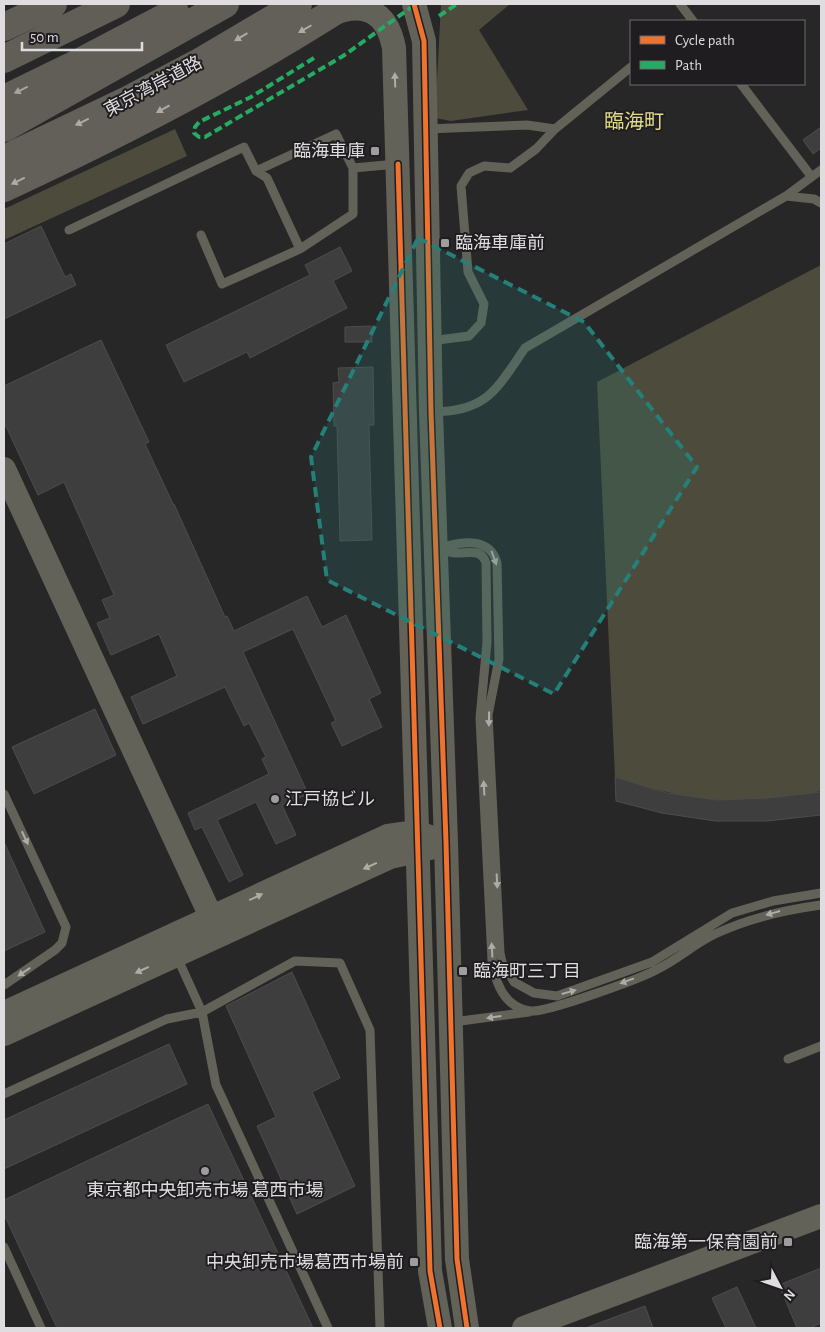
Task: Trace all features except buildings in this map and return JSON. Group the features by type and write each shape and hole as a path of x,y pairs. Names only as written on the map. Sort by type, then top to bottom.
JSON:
{"highway":[{"path":"4,27 53,4"},
{"path":"4,59 116,4"},
{"path":"8,116 82,61 189,4"},
{"path":"8,116 42,99 203,4"},
{"path":"8,116 225,4"},
{"name":"東京湾岸道路","path":"4,159 128,100 198,63 298,4"},
{"path":"4,188 137,124 337,9"}],"street":[{"path":"414,4 424,41 431,412 446,842 457,1259 466,1328"},
{"path":"337,9 359,8 372,12 388,26 394,48 430,1270 440,1328"},
{"path":"396,113 426,121"},
{"path":"398,164 426,163"},
{"path":"4,469 215,926"},
{"path":"409,553 437,549"},
{"path":"4,1013 215,926 390,858 416,842 446,842"},
{"path":"4,1034 176,955 215,926"},
{"path":"524,1328 821,1216"}],"lane":[{"path":"680,4 691,20"},
{"path":"430,341 469,336 481,323 484,304 468,272 462,186 469,173 484,166 510,168 536,150 555,129 630,68"},
{"path":"742,85 811,176"},
{"path":"426,121 527,125 555,129"},
{"path":"201,235 222,284 300,249 354,214 353,168 336,134 256,171"},
{"path":"69,230 244,147 256,171 267,178 300,249"},
{"path":"353,168 398,164"},
{"path":"431,412 450,412 472,408 497,389 525,348 786,196 821,170"},
{"path":"786,196 814,198 821,203"},
{"path":"437,549 454,543 481,544 492,551 497,564 500,659 488,721 500,953 502,962 514,982 545,996 568,993 652,962 732,913 773,900 821,893"},
{"path":"437,549 454,553 476,552 482,555 486,563 487,642 480,718 493,968 499,988 507,999 520,1008 539,1011"},
{"path":"4,794 66,927 62,943 56,950 4,985"},
{"path":"450,1022 539,1011 656,970 715,934 751,920 782,910 821,905"},
{"path":"176,955 202,1012 216,1086 328,1328"},
{"path":"4,1094 167,1019 202,1012 295,961 340,963 370,1030 380,1328"},
{"path":"788,1059 821,1046"},
{"path":"4,1247 41,1328"}],"highlighted area":[{"path":"418,238 584,322 697,467 554,694 327,580 311,457"}],"shaded area":[{"path":"441,4 510,4 479,30 528,110 451,121 435,118"},
{"path":"175,129 187,156 4,240 4,209"},
{"path":"821,265 821,791 764,800 705,799 667,792 615,777 597,382"}],"marked path":[{"path":"314,58 251,97 199,122 195,127 194,133 199,137 205,137 343,56 416,4"},
{"path":"439,16 457,4"}],"cycle path":[{"path":"414,4 424,41 431,412 446,842 457,1259 467,1328"},
{"path":"398,164 430,1271 440,1328"}],"place":[{"name":"臨海車庫","path":"375,151"},
{"name":"臨海車庫前","path":"445,243"},
{"name":"江戸協ビル","path":"275,799"},
{"name":"臨海町三丁目","path":"463,971"},
{"name":"東京都中央卸売市場 葛西市場","path":"205,1171"},
{"name":"臨海第一保育園前","path":"788,1242"},
{"name":"中央卸売市場葛西市場前","path":"414,1262"}],"district":[{"name":"臨海町","path":"634,121"}]}
